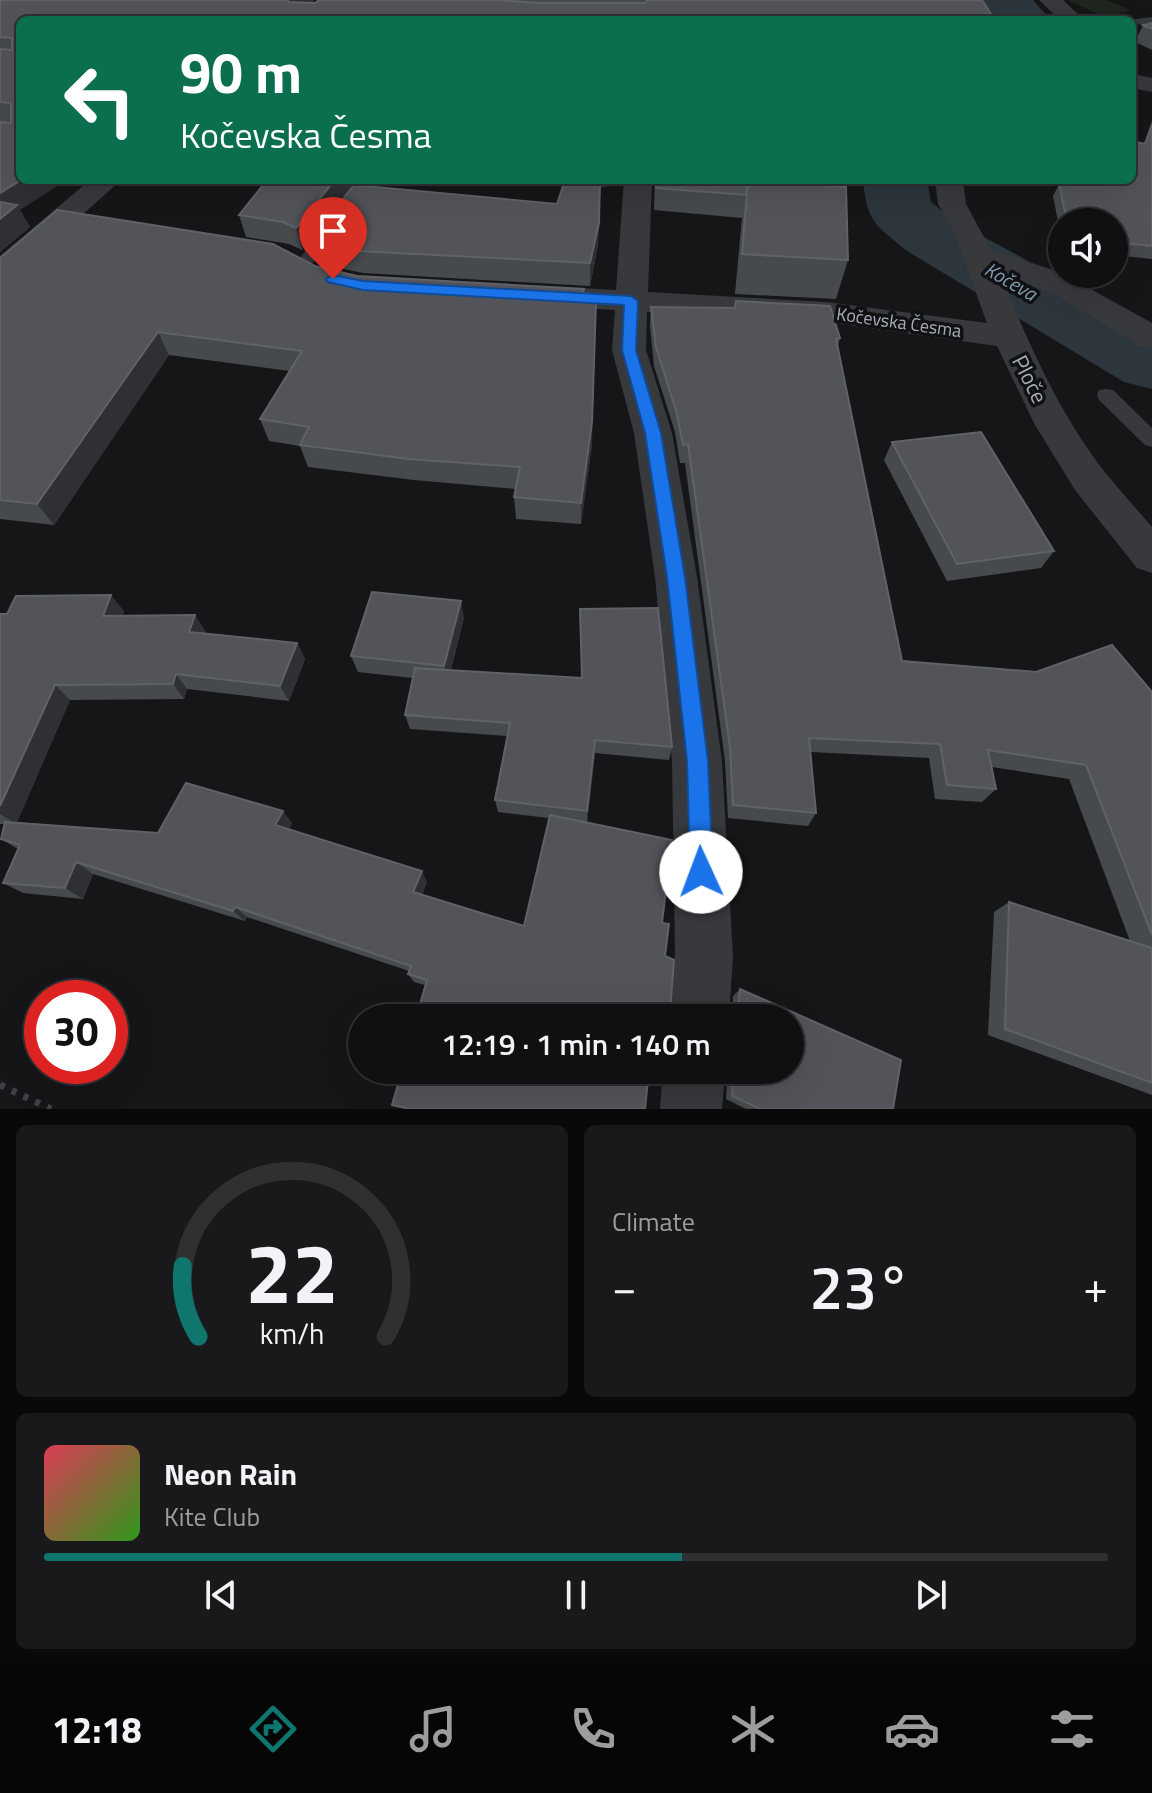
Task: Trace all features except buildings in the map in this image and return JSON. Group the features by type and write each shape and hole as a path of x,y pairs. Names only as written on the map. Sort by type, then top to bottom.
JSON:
{"street":[{"path":"1050,0 1068,16"},
{"path":"0,272 102,184"},
{"path":"638,184 629,350 655,447 676,577 697,761 704,956 700,1004"},
{"name":"Ploče","path":"950,184 952,204 980,257 1009,337 1054,425 1089,480 1152,556"},
{"path":"980,257 1014,262 1041,273 1152,338"},
{"path":"292,258 333,279"},
{"name":"Kočevska Česma","path":"489,293 826,312 1009,337"},
{"path":"691,1109 693,1084"}],"lane":[{"path":"292,258 365,184"},
{"path":"1106,395 1152,440"}],"path":[{"path":"0,1085 51,1109"}],"shaded area":[{"path":"1068,0 1107,0 1130,10 1102,16"}],"waterway":[{"name":"Kočeva","path":"1005,0 1022,16"},
{"name":"Kočeva","path":"896,184 899,210 931,236 1152,363"}],"route":[{"path":"333,279 363,286 631,301 629,350 653,433 676,577 697,761 701,872"}]}
